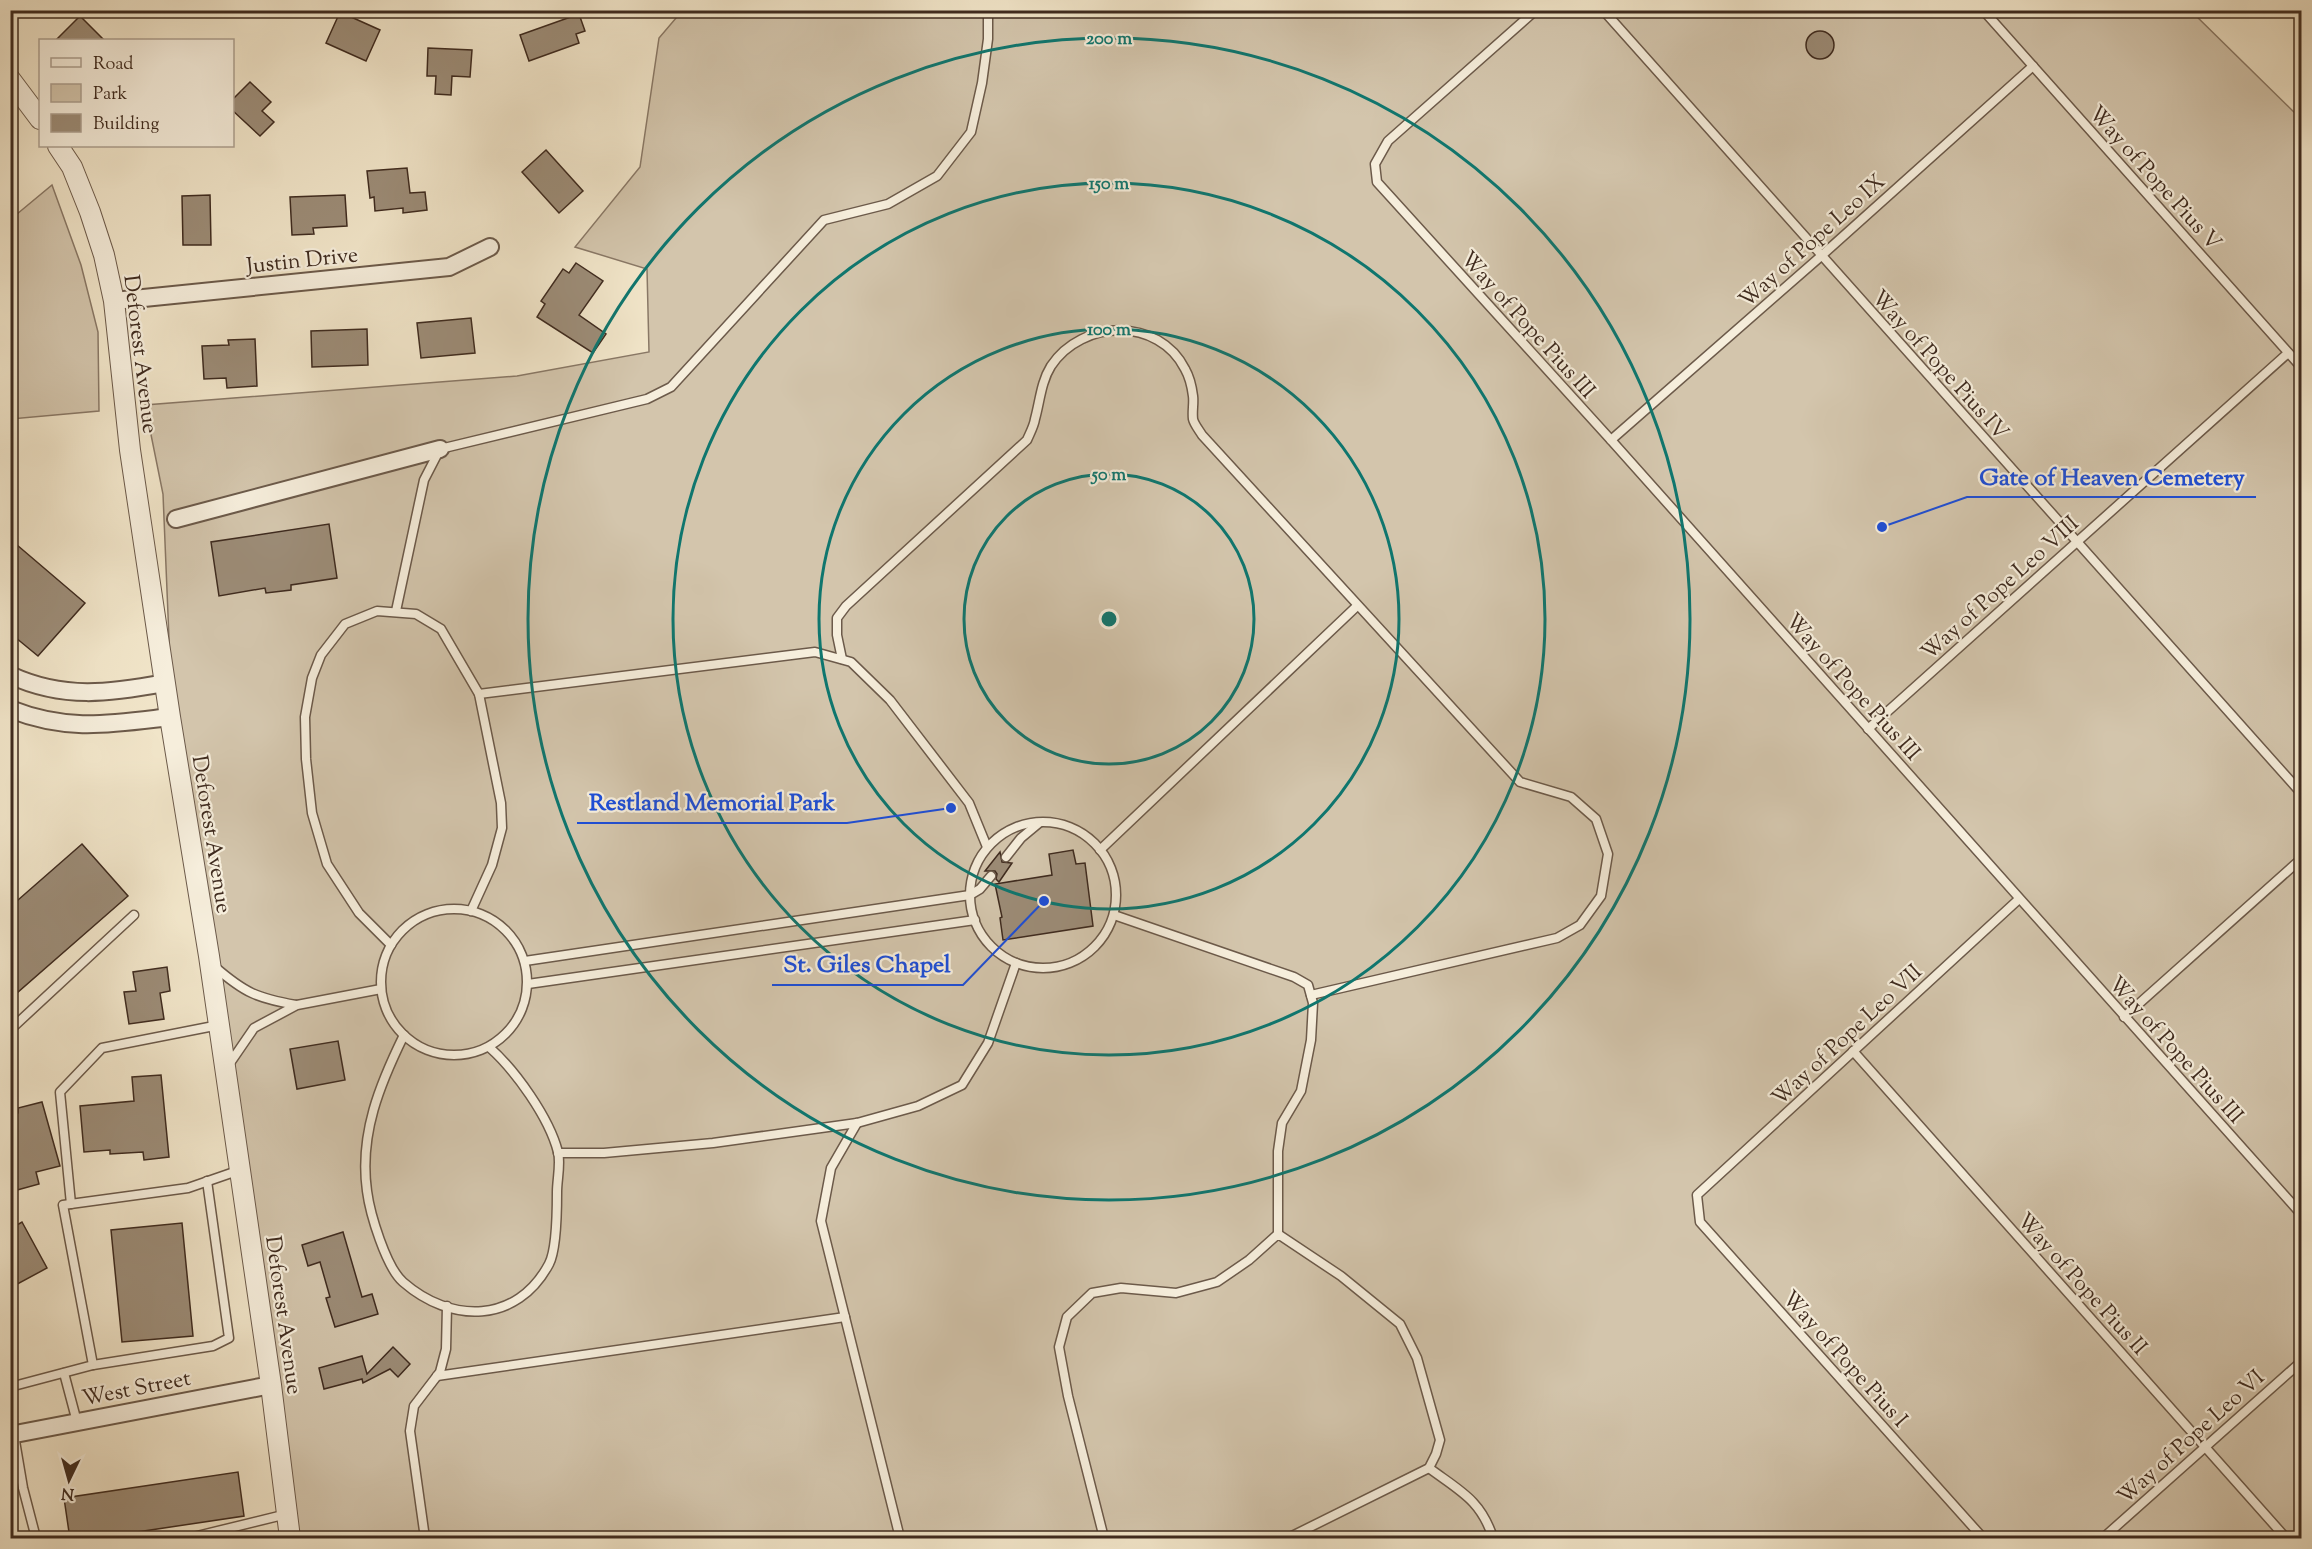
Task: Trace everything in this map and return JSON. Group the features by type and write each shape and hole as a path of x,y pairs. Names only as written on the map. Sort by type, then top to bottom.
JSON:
{"street":[{"path":"10,79 39,118"},
{"name":"Deforest Avenue","path":"59,147 72,167 90,212 104,255 114,301 130,450 226,1070 271,1386 290,1539"},
{"name":"Justin Drive","path":"114,301 449,267 490,247"},
{"path":"176,519 440,450"},
{"path":"10,675 38,686 90,694 165,683"},
{"path":"10,709 50,722 87,725 170,717"},
{"name":"West Street","path":"12,1435 271,1386"}],"lane":[{"path":"396,611 424,480 440,450 647,399 671,387 824,220 888,204 937,176 971,132 982,83 988,39 988,10"},
{"name":"Way of Pope Pius III","path":"1536,10 1388,141 1375,164 1377,182 1611,440 2301,1215"},
{"name":"Way of Pope Pius IV","path":"1603,10 2301,794"},
{"name":"Way of Pope Pius V","path":"1983,10 2301,368"},
{"name":"Way of Pope Leo IX","path":"1611,440 2033,66"},
{"path":"842,659 837,635 837,618 846,606 1027,440 1035,420 1040,393 1051,366 1071,345 1093,333 1120,330 1147,335 1170,349 1185,369 1193,396 1193,420 1202,435 1520,782 1571,797 1596,819 1608,854 1601,896 1580,925 1557,938 1311,995"},
{"name":"Way of Pope Leo VIII","path":"1868,729 2288,354"},
{"path":"1100,850 1357,606"},
{"path":"391,945 359,913 327,864 312,813 306,759 306,717 312,678 321,655 345,624 377,611 416,614 441,629 479,694 501,803 502,828 492,865 471,911"},
{"path":"479,694 814,652 842,659 851,662 890,700 969,803 987,847"},
{"path":"1053,822 1077,830 1100,850 1110,866 1116,890 1114,915 1103,938 1085,955 1051,967 1039,968 1016,963 996,952 981,934 971,913 970,894 975,867 987,847 1005,832 1028,823 1053,822"},
{"path":"1006,857 1021,838 1040,823"},
{"path":"2124,1017 2301,858"},
{"path":"525,961 970,894 980,889 991,876"},
{"name":"Way of Pope Leo VII","path":"1697,1195 2019,898"},
{"path":"448,909 471,911 495,921 513,938 525,961 528,984 525,1003 517,1021 489,1047 466,1054 442,1054 419,1046 404,1035 387,1012 381,989 382,966 391,945 406,927 425,915 448,909"},
{"path":"10,1030 134,915"},
{"path":"1104,1539 1068,1396 1059,1347 1067,1317 1092,1293 1121,1288 1176,1293 1217,1282 1249,1260 1278,1234 1278,1151 1282,1123 1301,1091 1311,1040 1313,1003 1308,985 1294,977 1114,915"},
{"path":"528,984 975,920"},
{"path":"210,963 239,988 266,999 297,1005"},
{"path":"558,1153 604,1153 713,1143 857,1123 918,1106 962,1084 988,1043 1016,963"},
{"path":"226,1070 254,1028 297,1005 381,989"},
{"path":"71,1204 60,1092 102,1048 219,1025"},
{"path":"404,1035 387,1071 372,1112 366,1149 367,1191 382,1247 402,1281 434,1302 471,1313 507,1306 529,1292 550,1263 557,1218 558,1153 533,1100 505,1061 489,1047"},
{"name":"Way of Pope Pius II","path":"1853,1051 2286,1539"},
{"path":"857,1123 831,1168 821,1221 900,1539"},
{"path":"93,1365 63,1205 188,1188 240,1170"},
{"path":"10,1387 93,1365 213,1346 229,1338 207,1181"},
{"name":"Way of Pope Pius I","path":"1697,1195 1700,1222 1983,1539"},
{"path":"1278,1234 1341,1276 1400,1324 1417,1358 1440,1440 1429,1468 1288,1539"},
{"path":"425,1539 410,1431 414,1406 441,1372 446,1349 447,1306"},
{"path":"437,1376 845,1317"},
{"name":"Way of Pope Leo VI","path":"2103,1539 2301,1361"},
{"path":"64,1373 77,1422"},
{"path":"12,1435 36,1539"},
{"path":"1429,1468 1468,1497 1486,1518 1493,1539"},
{"path":"189,1539 287,1514"}],"green space":[{"path":"682,11 2191,11 2301,119 2301,1538 288,1538 173,735 163,494 145,405 517,376 649,352 647,269 575,247 640,167 659,38"},
{"path":"52,185 81,265 98,332 99,411 11,419 11,219"}],"building":[{"path":"340,12 380,30 366,61 326,43"},
{"path":"579,14 585,31 576,34 579,43 529,61 520,35"},
{"path":"80,16 103,39 57,39"},
{"path":"1820,31 1830,35 1834,45 1830,55 1820,59 1810,55 1806,45 1810,35"},
{"path":"428,48 472,50 470,77 452,76 451,95 435,94 436,76 427,76"},
{"path":"250,82 271,102 262,111 274,122 260,136 234,112 234,98"},
{"path":"546,150 583,191 559,213 522,172"},
{"path":"407,168 410,193 425,192 427,210 403,213 403,208 375,211 374,197 370,198 367,171"},
{"path":"210,195 211,245 183,245 182,196"},
{"path":"345,195 347,226 313,228 314,234 292,235 290,197"},
{"path":"576,263 603,281 579,315 606,334 593,353 537,317 545,304 541,301 563,269 569,273"},
{"path":"471,318 475,353 421,358 417,323"},
{"path":"367,329 368,365 312,367 311,331"},
{"path":"255,339 257,386 227,388 226,378 204,379 202,346 229,345 228,340"},
{"path":"329,524 337,578 291,585 291,590 266,593 265,588 219,596 211,542"},
{"path":"10,539 85,603 38,656 10,633"},
{"path":"82,844 128,896 10,999 10,907"},
{"path":"1073,850 1076,864 1085,863 1093,926 1003,940 1000,918 1002,917 995,884 1052,875 1049,854"},
{"path":"1000,852 1002,862 1012,863 999,882 995,871 985,871"},
{"path":"167,967 170,991 160,993 164,1019 129,1024 124,992 136,991 133,972"},
{"path":"338,1041 345,1080 297,1089 290,1049"},
{"path":"161,1075 169,1157 144,1160 143,1152 110,1154 110,1150 84,1152 80,1106 134,1101 132,1077"},
{"path":"42,1102 60,1166 36,1172 39,1184 10,1192 10,1116 18,1113 18,1108"},
{"path":"22,1222 47,1268 10,1288 10,1229"},
{"path":"182,1223 193,1336 122,1342 111,1230"},
{"path":"343,1232 362,1297 372,1294 378,1314 335,1327 326,1298 330,1297 320,1262 308,1266 302,1245"},
{"path":"393,1347 410,1364 398,1377 390,1369 363,1383 362,1379 324,1389 319,1368 362,1356 367,1374"},
{"path":"238,1472 244,1516 124,1534 124,1539 70,1539 64,1498"}],"place":[{"name":"Gate of Heaven Cemetery","path":"1882,527"},
{"name":"Restland Memorial Park","path":"951,808"},
{"name":"St. Giles Chapel","path":"1044,901"}]}
